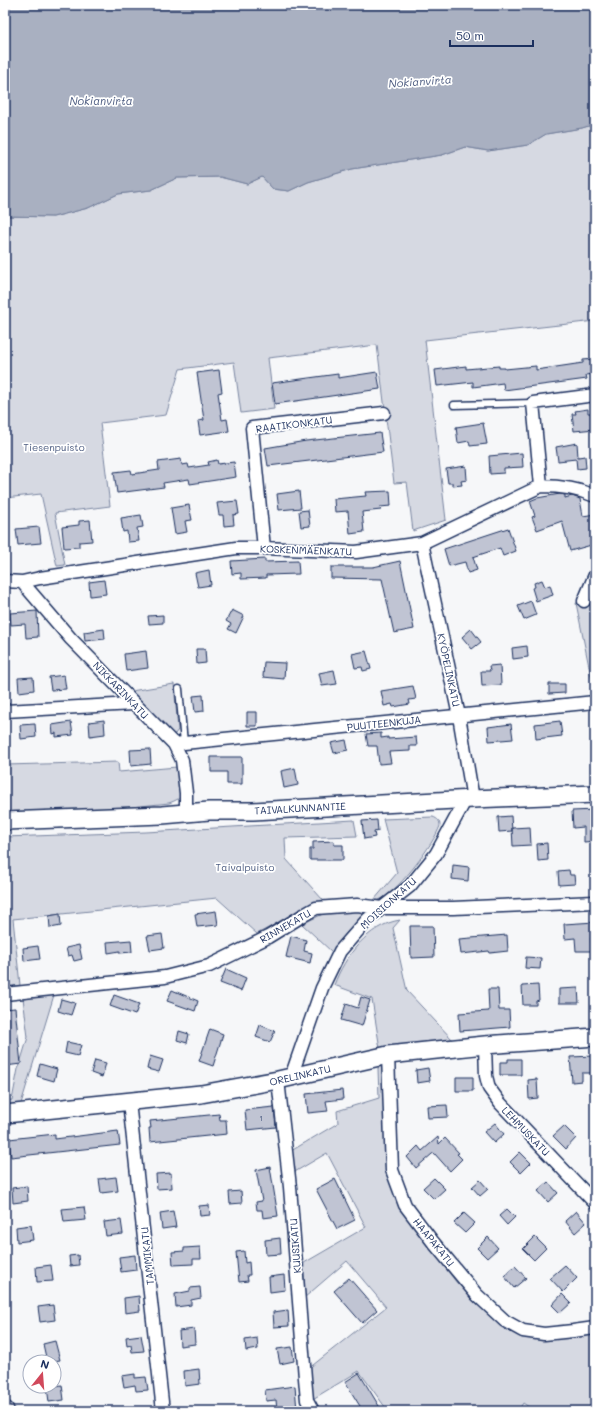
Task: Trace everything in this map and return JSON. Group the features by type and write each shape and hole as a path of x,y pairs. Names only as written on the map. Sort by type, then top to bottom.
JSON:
{"street":[{"path":"541,486 534,403 595,395"},
{"name":"RAATIKONKATU","path":"264,548 252,428 384,413"},
{"name":"KOSKENMÄENKATU","path":"5,581 22,582 236,548 357,552 422,543 541,486 572,488 595,496"},
{"name":"KYÖPELINKATU","path":"422,543 459,716 469,799"},
{"path":"584,600 595,575"},
{"name":"NIKKARINKATU","path":"22,582 72,639 134,704 179,743 186,793 186,812"},
{"name":"PUUTTEENKUJA","path":"179,743 595,702"},
{"path":"5,711 134,704"},
{"name":"TAIVALKUNNANTIE","path":"5,821 162,815 186,812 253,811 469,799 595,794"},
{"name":"MOISIONKATU","path":"284,1078 322,988 340,951 368,919 410,886 436,854 469,799"},
{"name":"RINNEKATU","path":"5,994 165,977 209,966 268,937 316,908 357,905 382,908 453,908 595,902"},
{"name":"ORELINKATU","path":"5,1114 201,1094 284,1078 388,1055 485,1045 595,1037"},
{"name":"LEHMUSKATU","path":"485,1045 486,1076 489,1088 500,1103 595,1203"},
{"name":"HAAPAKATU","path":"388,1055 392,1170 405,1205 433,1242 477,1295 506,1322 523,1331 544,1334 573,1332 595,1328"},
{"name":"KUUSIKATU","path":"284,1078 290,1187 305,1378 307,1400 313,1411"},
{"name":"TAMMIKATU","path":"129,1102 163,1411"}],"lane":[{"path":"454,405 534,403"},
{"path":"179,689 179,743"}],"green space":[{"name":"Tiesenpuisto","path":"595,124 595,321 425,340 446,520 413,531 407,482 394,483 377,345 268,358 274,409 241,413 234,362 180,369 166,415 100,423 110,506 55,513 65,565 57,566 41,494 5,498 5,216 53,217 88,208 118,194 151,190 177,178 220,177 247,184 262,177 273,189 289,191 308,182 352,169 442,155 465,147 488,151 528,145 546,134 582,128"},
{"path":"576,603 592,603 595,616 595,696"},
{"path":"174,684 178,730 175,734 172,734 131,691"},
{"path":"118,762 119,772 177,767 181,794 180,798 169,803 93,811 5,815 5,765"},
{"path":"433,817 438,820 440,826 424,854 399,885 382,899 374,900 397,873 383,819"},
{"name":"Taivalpuisto","path":"354,820 357,836 285,838 286,859 323,900 257,934 217,898 13,919 20,985 5,988 5,837 146,832"},
{"path":"348,909 362,911 364,917 347,932 332,952 302,924 325,913"},
{"path":"400,920 393,928 407,991 452,1039 380,1049 372,999 334,985 344,963 368,935 388,923"},
{"path":"54,995 20,1107 5,1108 5,1101 12,1100 18,1069 21,1064 28,1037 23,998"},
{"path":"384,1065 388,1172 399,1208 457,1283 500,1323 595,1333 595,1411 535,1411 523,1403 518,1411 388,1411 359,1371 311,1400 308,1369 386,1307 347,1261 304,1298 304,1263 366,1227 327,1153 293,1173 291,1151 338,1123 337,1111 379,1098 378,1068"}],"water":[{"name":"Nokianvirta","path":"5,5 595,5 595,124 582,128 546,134 528,145 488,151 465,147 442,155 352,169 308,182 289,191 273,189 262,177 247,184 220,177 177,178 151,190 118,194 88,208 53,217 5,216"}],"building":[{"path":"595,359 595,374 586,375 587,379 504,390 503,383 473,387 473,382 437,386 435,370 466,366 466,369 499,366 499,368 505,369 536,366 536,370 583,363 583,360"},
{"path":"219,370 222,392 218,393 222,420 227,419 229,431 200,435 198,421 204,420 197,373"},
{"path":"377,372 380,389 275,404 272,383 338,374 338,378"},
{"path":"588,409 588,413 594,413 595,429 574,431 572,414 576,414 575,411"},
{"path":"483,423 487,444 470,446 469,441 458,443 456,427"},
{"path":"380,433 383,452 268,466 265,448 306,441"},
{"path":"577,443 578,457 585,456 586,468 577,469 576,459 558,461 556,447"},
{"path":"522,453 523,467 504,468 504,473 490,474 489,456"},
{"path":"181,459 182,465 188,464 189,468 209,465 208,462 217,460 218,464 234,462 236,477 190,484 189,479 163,483 164,487 117,493 114,472 131,470 132,474 159,470 158,462"},
{"path":"466,466 467,480 461,481 462,485 453,486 453,483 448,483 446,469"},
{"path":"299,491 301,508 279,510 277,494"},
{"path":"390,491 391,506 380,507 381,510 362,512 364,532 350,534 348,511 335,512 334,499 366,496 365,492"},
{"path":"560,494 565,495 565,498 572,496 580,499 583,516 595,514 595,544 570,551 562,521 537,530 532,517 535,516 530,501 537,498"},
{"path":"237,501 239,514 233,515 234,525 224,526 223,515 219,515 217,503"},
{"path":"189,505 192,520 185,521 187,532 175,534 171,508"},
{"path":"308,510 310,526 301,527 299,511"},
{"path":"141,515 143,527 137,528 139,541 128,542 127,531 123,532 121,518"},
{"path":"90,520 92,541 79,542 79,547 64,548 62,527 79,525 79,521"},
{"path":"39,527 41,543 18,545 16,529"},
{"path":"508,528 516,551 503,556 500,548 473,557 477,570 468,573 465,562 449,566 444,549"},
{"path":"265,559 265,562 298,561 299,574 266,575 266,578 241,579 241,573 232,574 231,561"},
{"path":"400,561 414,629 394,633 382,579 331,578 331,567 373,567"},
{"path":"209,570 211,585 198,587 195,573"},
{"path":"104,580 106,594 90,596 89,582"},
{"path":"542,580 545,587 550,585 553,595 536,601 532,588 535,587 534,583"},
{"path":"531,601 536,615 524,620 518,606"},
{"path":"232,610 244,616 236,633 228,629 231,624 226,621"},
{"path":"37,611 38,637 26,638 25,624 11,625 10,613"},
{"path":"163,615 163,623 149,624 148,616"},
{"path":"104,629 105,639 85,641 84,632"},
{"path":"471,629 481,642 472,649 462,637"},
{"path":"527,646 528,657 513,659 512,648"},
{"path":"196,649 205,649 206,663 197,664"},
{"path":"146,651 148,668 126,671 124,654"},
{"path":"366,651 371,669 363,671 362,667 355,668 352,654"},
{"path":"264,662 285,663 284,679 263,677"},
{"path":"500,665 501,685 482,686 481,671 490,671 489,666"},
{"path":"334,670 337,684 322,686 319,673"},
{"path":"64,675 66,689 51,690 49,677"},
{"path":"33,677 34,690 19,692 18,678"},
{"path":"549,684 565,684 565,693 549,694"},
{"path":"413,686 416,699 409,700 410,704 393,707 392,704 384,706 381,691"},
{"path":"203,695 204,711 195,712 193,696"},
{"path":"247,712 257,712 257,726 247,726"},
{"path":"104,720 105,734 90,736 89,722"},
{"path":"560,721 562,736 536,739 535,724"},
{"path":"71,722 73,735 56,737 56,733 53,734 52,725"},
{"path":"35,724 36,737 21,739 20,725"},
{"path":"511,724 513,739 489,741 488,727"},
{"path":"381,733 381,738 388,737 388,739 416,737 417,746 410,746 410,751 389,752 391,763 379,764 377,746 368,746 366,734"},
{"path":"346,740 348,750 334,753 331,743"},
{"path":"150,749 151,764 131,766 130,750"},
{"path":"211,757 242,757 242,784 227,784 227,772 211,772"},
{"path":"295,768 298,785 284,788 281,771"},
{"path":"595,810 595,841 584,842 584,827 573,828 572,811"},
{"path":"511,816 512,831 499,832 498,817"},
{"path":"377,820 378,831 374,832 375,837 364,839 362,821"},
{"path":"530,827 531,845 513,846 512,828"},
{"path":"334,841 334,845 343,845 343,860 310,860 310,849 313,849 313,842"},
{"path":"547,843 548,860 538,861 537,844"},
{"path":"453,865 469,867 468,881 452,879"},
{"path":"569,870 570,875 574,875 575,884 559,885 558,871"},
{"path":"216,911 218,925 197,927 195,914"},
{"path":"60,914 61,926 50,928 49,916"},
{"path":"595,922 595,937 591,938 592,951 576,951 575,938 565,939 564,924"},
{"path":"410,926 433,926 434,957 411,958"},
{"path":"162,934 164,948 150,950 147,936"},
{"path":"507,935 508,951 490,953 489,951 461,954 459,939"},
{"path":"291,936 306,940 304,951 312,953 310,963 286,957"},
{"path":"131,940 132,952 120,953 120,951 108,953 107,942"},
{"path":"79,945 82,959 74,961 72,955 68,956 66,948"},
{"path":"38,946 40,959 24,961 23,948"},
{"path":"526,957 541,958 540,969 525,968"},
{"path":"226,969 246,978 241,991 220,983"},
{"path":"538,985 539,1000 536,1001 536,1005 523,1005 522,986"},
{"path":"578,988 579,1003 559,1003 559,989"},
{"path":"488,989 498,989 499,1010 509,1010 510,1027 460,1031 459,1013 489,1011"},
{"path":"172,990 198,1001 195,1011 167,1001"},
{"path":"114,995 139,1004 135,1015 110,1006"},
{"path":"361,997 370,1000 362,1026 341,1020 346,1004 358,1008"},
{"path":"61,999 75,1003 71,1015 58,1011"},
{"path":"15,1008 21,1064 5,1066 5,1009"},
{"path":"260,1025 275,1031 270,1042 256,1037"},
{"path":"210,1029 223,1034 213,1066 199,1061"},
{"path":"179,1031 189,1034 187,1043 177,1040"},
{"path":"67,1042 81,1045 78,1056 65,1053"},
{"path":"150,1056 163,1060 159,1072 147,1069"},
{"path":"594,1056 595,1067 592,1067 592,1073 582,1073 582,1081 572,1082 570,1057"},
{"path":"508,1059 521,1059 521,1075 500,1075 500,1062 508,1062"},
{"path":"95,1060 106,1063 102,1077 91,1073"},
{"path":"40,1064 57,1069 54,1081 37,1076"},
{"path":"428,1068 430,1081 417,1083 416,1070"},
{"path":"456,1077 473,1077 473,1091 456,1091"},
{"path":"537,1079 538,1098 529,1099 528,1080"},
{"path":"342,1090 343,1099 326,1101 328,1111 308,1113 306,1094"},
{"path":"447,1105 448,1117 428,1118 427,1106"},
{"path":"274,1107 276,1127 247,1130 245,1110"},
{"path":"219,1114 220,1120 226,1120 227,1134 150,1142 150,1121"},
{"path":"495,1123 504,1134 494,1143 484,1132"},
{"path":"564,1126 576,1138 566,1149 553,1136"},
{"path":"118,1131 120,1145 11,1157 9,1139 55,1134 55,1139"},
{"path":"438,1137 439,1144 445,1138 459,1153 457,1154 462,1159 450,1171 434,1153 416,1168 407,1157 418,1146 422,1151"},
{"path":"520,1152 531,1163 521,1173 510,1162"},
{"path":"270,1167 278,1216 263,1218 262,1210 257,1210 256,1202 262,1201 256,1170"},
{"path":"171,1173 172,1188 157,1189 156,1174"},
{"path":"116,1177 118,1191 101,1193 99,1179"},
{"path":"434,1178 445,1189 434,1199 423,1188"},
{"path":"335,1179 355,1220 337,1229 316,1189"},
{"path":"480,1180 488,1189 480,1196 472,1187"},
{"path":"548,1182 558,1193 548,1202 538,1191"},
{"path":"27,1186 28,1201 13,1203 12,1188"},
{"path":"241,1191 242,1203 230,1204 229,1192"},
{"path":"209,1205 210,1215 200,1216 199,1206"},
{"path":"84,1207 86,1220 64,1222 62,1209"},
{"path":"507,1209 515,1217 507,1225 499,1216"},
{"path":"173,1211 176,1227 162,1229 160,1213"},
{"path":"576,1211 586,1223 575,1233 565,1221"},
{"path":"464,1213 475,1223 465,1233 454,1223"},
{"path":"121,1220 123,1234 106,1236 104,1222"},
{"path":"31,1225 33,1240 17,1242 16,1227"},
{"path":"488,1237 498,1248 487,1258 477,1248"},
{"path":"535,1237 546,1248 534,1260 523,1249"},
{"path":"280,1238 281,1254 266,1255 265,1240"},
{"path":"200,1247 201,1259 193,1259 193,1264 173,1265 172,1252 184,1251 184,1248"},
{"path":"244,1251 245,1263 249,1262 250,1275 247,1275 248,1281 239,1282 236,1252"},
{"path":"78,1255 79,1265 70,1266 69,1256"},
{"path":"135,1255 136,1270 121,1272 119,1257"},
{"path":"51,1265 53,1281 37,1282 36,1267"},
{"path":"565,1265 577,1278 563,1292 550,1278"},
{"path":"515,1266 526,1278 514,1288 504,1276"},
{"path":"284,1275 285,1290 270,1292 269,1277"},
{"path":"349,1278 377,1310 362,1323 334,1291"},
{"path":"200,1287 201,1298 191,1300 191,1305 176,1307 175,1294 190,1291 190,1288"},
{"path":"562,1294 571,1303 560,1313 552,1305"},
{"path":"139,1296 140,1311 125,1313 124,1298"},
{"path":"53,1305 55,1320 40,1322 38,1307"},
{"path":"288,1310 289,1326 274,1327 273,1312"},
{"path":"194,1329 195,1344 180,1346 179,1331"},
{"path":"141,1335 144,1351 132,1352 131,1345 127,1346 126,1337"},
{"path":"257,1338 258,1349 246,1351 245,1340"},
{"path":"55,1341 58,1354 45,1354 43,1344"},
{"path":"292,1347 294,1361 280,1364 277,1349"},
{"path":"199,1369 200,1384 185,1386 184,1371"},
{"path":"359,1373 382,1411 363,1411 345,1382"},
{"path":"135,1374 135,1378 146,1377 148,1390 136,1391 135,1385 124,1387 122,1376"},
{"path":"62,1385 64,1400 49,1402 48,1394 62,1394"},
{"path":"295,1386 297,1411 277,1411 276,1400 266,1401 265,1390"}]}
